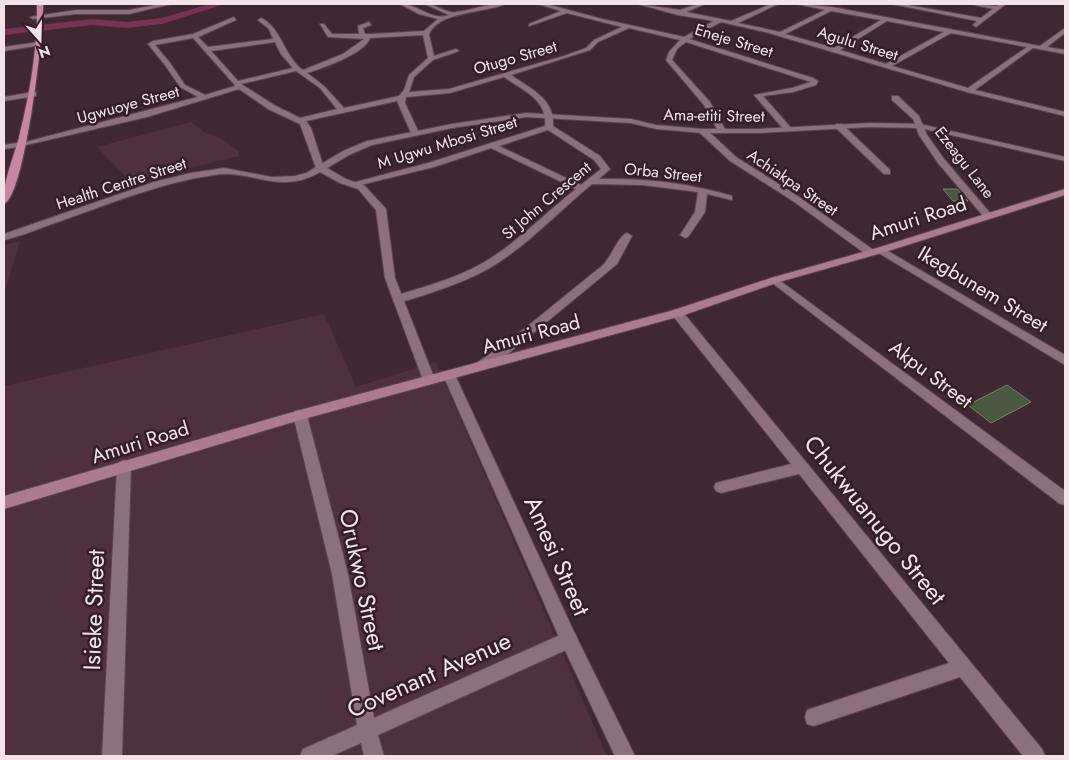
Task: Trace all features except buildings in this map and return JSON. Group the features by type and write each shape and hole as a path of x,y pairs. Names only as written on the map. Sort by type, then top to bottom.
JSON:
{"main road":[{"path":"4,201 29,95 40,4"},
{"path":"32,8 37,35"},
{"path":"4,182 18,145"},
{"name":"Amuri Road","path":"4,503 300,415 677,313 775,280 876,252 1065,192"}],"street":[{"path":"33,17 76,12 128,12 168,4"},
{"path":"403,4 421,13 443,19"},
{"path":"428,4 454,15"},
{"path":"322,26 330,36 364,37 427,33 443,19 502,4"},
{"name":"Eneje Street","path":"541,4 565,12 687,39 815,81 814,84 793,90 758,95 788,129"},
{"name":"Agulu Street","path":"641,4 780,34 969,91 1065,114"},
{"path":"678,13 702,4"},
{"path":"732,23 775,4"},
{"path":"800,4 1065,52"},
{"path":"895,4 980,20"},
{"path":"973,4 996,8"},
{"path":"968,34 980,20 1003,4"},
{"path":"780,34 832,10"},
{"path":"531,25 565,12"},
{"path":"203,97 182,86 168,64 151,44 153,40 194,36 234,19"},
{"path":"834,51 887,19"},
{"path":"262,20 271,28 276,40 300,71 322,87 342,109"},
{"path":"719,21 697,31 674,48 670,53 669,60 707,104 722,131"},
{"path":"364,37 360,27 368,24"},
{"name":"Otugo Street","path":"299,120 402,96 450,91 580,52 596,41 628,26"},
{"path":"887,66 950,31"},
{"path":"1041,48 1064,32"},
{"path":"427,33 431,58"},
{"path":"194,36 208,49 215,62 238,85 271,107 299,120 307,128 320,168 361,187 381,209 390,278 429,380"},
{"name":"Ugwuoye Street","path":"4,148 144,115 238,85 323,67 351,53 368,39 364,37"},
{"path":"208,49 276,40"},
{"path":"4,49 35,45"},
{"path":"969,91 1032,46"},
{"path":"415,133 401,103 411,76 431,58 456,51"},
{"path":"504,74 543,100 548,106 550,116 549,127"},
{"path":"4,99 29,95"},
{"name":"Ezeagu Lane","path":"895,98 916,118 923,135 942,161 988,216"},
{"name":"Ama-etiti Street","path":"309,175 370,143 510,116 550,116 631,121 656,128 703,131 839,126 920,126 1065,159"},
{"path":"839,126 888,172"},
{"name":"M Ugwu Mbosi Street","path":"352,184 431,165 549,127"},
{"name":"St John Crescent","path":"398,299 447,284 485,266 531,233 553,212 606,169 597,158 549,127"},
{"name":"Achiakpa Street","path":"703,131 732,159 876,252"},
{"path":"491,145 582,189"},
{"path":"424,158 431,165"},
{"name":"Health Centre Street","path":"4,237 157,184 209,172 224,171 272,180 296,179 309,175"},
{"name":"Orba Street","path":"592,182 644,184 702,191 729,198"},
{"path":"685,235 700,212 702,191"},
{"path":"479,367 506,350 613,262 627,236"},
{"name":"Ikegbunem Street","path":"876,252 1065,361"},
{"name":"Akpu Street","path":"775,280 1065,499"},
{"name":"Chukwuanugo Street","path":"677,313 1035,756"},
{"name":"Amesi Street","path":"449,375 569,640 625,756"},
{"name":"Orukwo Street","path":"300,415 340,574 367,731 374,756"},
{"name":"Isieke Street","path":"112,756 124,466"},
{"path":"721,487 802,467"},
{"name":"Covenant Avenue","path":"310,756 569,640"},
{"path":"814,717 963,667"}],"shaded area":[{"path":"191,122 204,132 220,138 239,151 239,156 131,182 97,147"},
{"path":"20,241 4,294 4,245"},
{"path":"324,314 356,387 436,362 607,756 4,756 4,386"}],"waterway":[{"path":"4,32 92,22 127,25 162,21 220,4"}]}
